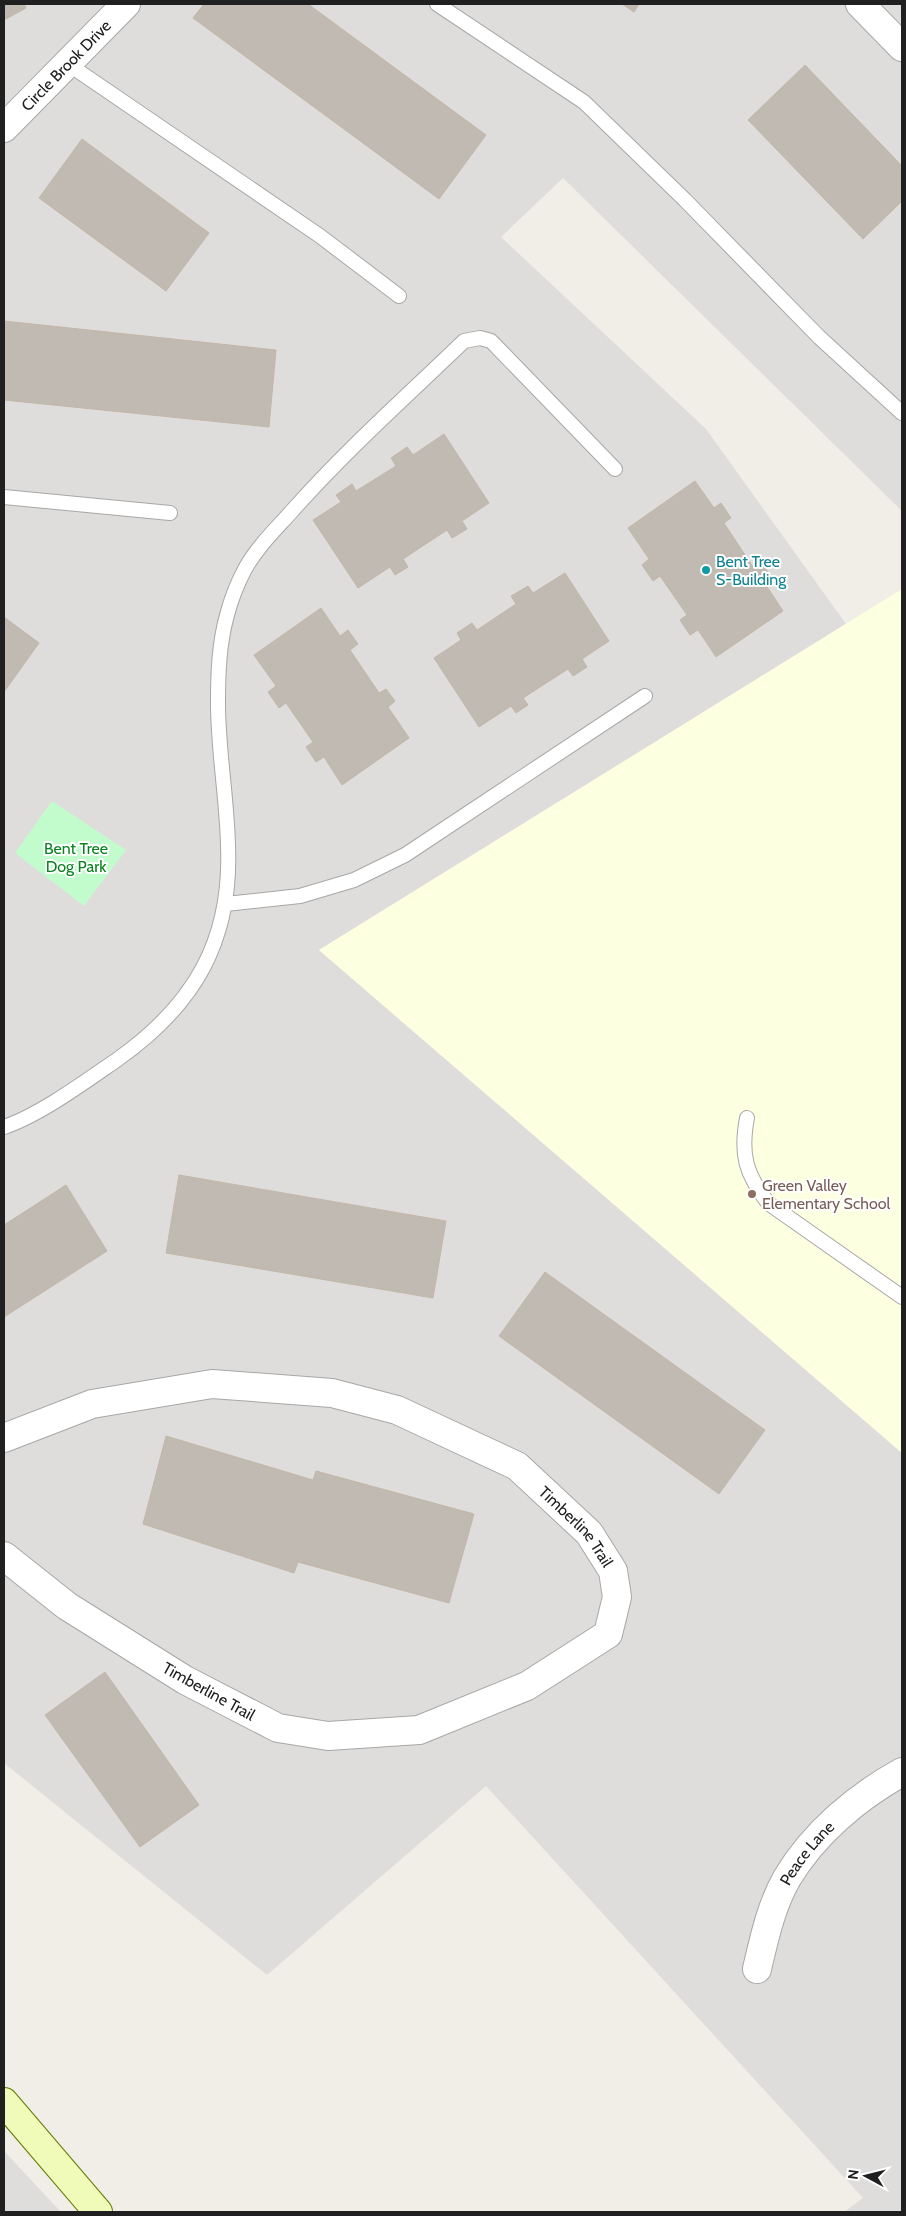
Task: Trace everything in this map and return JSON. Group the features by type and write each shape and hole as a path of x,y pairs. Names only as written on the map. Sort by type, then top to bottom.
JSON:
{"main road":[{"path":"4,2102 98,2212"}],"street":[{"name":"Circle Brook Drive","path":"4,128 126,4"},
{"path":"860,4 902,47"},
{"name":"Timberline Trail","path":"4,1438 92,1404 212,1384 332,1393 397,1410 517,1466 589,1532 613,1571 617,1597 608,1634 527,1686 418,1730 328,1736 278,1728 185,1680 67,1606 4,1556"},
{"name":"Peace Lane","path":"757,1969 767,1927 787,1879 812,1844 848,1808 877,1786 902,1772"}],"lane":[{"path":"437,4 584,102 685,200 819,337 902,413"},
{"path":"68,64 320,236 399,296"},
{"path":"4,1127 82,1084 149,1037 181,1003 205,964 222,921 226,904 228,846 218,714 218,661 227,614 245,570 260,547 322,478 464,341 480,338 491,341 615,469"},
{"path":"4,497 170,513"},
{"path":"226,904 300,896 354,880 405,855 645,696"},
{"path":"747,1118 743,1138 745,1163 752,1182 768,1202 902,1297"}],"shaded area":[{"path":"4,4 902,4 902,511 563,178 501,237 706,429 846,624 319,950 902,1453 902,2212 844,2212 863,2198 486,1786 267,1975 4,1763"},
{"name":"Green Valley Elementary School","path":"902,589 902,1453 319,950"},
{"path":"4,2151 61,2212 4,2212"}],"green space":[{"name":"Bent Tree Dog Park","path":"52,801 126,850 84,906 15,853"}],"building":[{"path":"4,4 24,4 26,8 4,20"},
{"path":"204,4 308,4 486,135 439,199 193,18"},
{"path":"622,4 639,4 634,12"},
{"path":"805,65 902,166 902,201 863,239 748,120"},
{"path":"82,139 209,233 166,291 39,198"},
{"path":"4,321 276,350 269,427 4,400"},
{"path":"444,434 489,503 462,521 467,529 452,538 447,530 403,559 408,567 395,575 390,567 358,588 313,520 341,502 336,495 352,484 356,491 396,466 391,458 407,447 413,455"},
{"name":"Bent Tree S-Building","path":"695,481 714,508 721,503 731,518 724,523 753,567 761,561 769,574 762,579 783,611 716,657 698,630 690,635 680,620 687,615 660,576 653,581 642,565 649,559 628,528"},
{"path":"565,573 609,641 582,659 587,667 573,676 568,669 523,698 528,705 516,713 511,706 479,727 434,658 461,640 457,633 472,623 477,630 516,604 511,596 528,586 533,593"},
{"path":"321,608 340,636 348,630 358,644 350,650 379,693 386,689 395,701 388,707 409,738 342,785 324,757 316,762 306,747 313,742 286,703 279,708 268,692 276,686 254,655"},
{"path":"4,617 39,643 4,692"},
{"path":"179,1175 446,1221 433,1298 166,1253"},
{"path":"66,1185 107,1251 4,1317 4,1225"},
{"path":"545,1272 765,1430 719,1494 499,1336"},
{"path":"166,1436 313,1480 316,1471 474,1514 449,1603 298,1562 294,1573 143,1524"},
{"path":"105,1672 199,1805 140,1847 45,1715"}],"place":[{"name":"Bent Tree S-Building","path":"706,570"},
{"name":"Green Valley Elementary School","path":"752,1194"}]}
